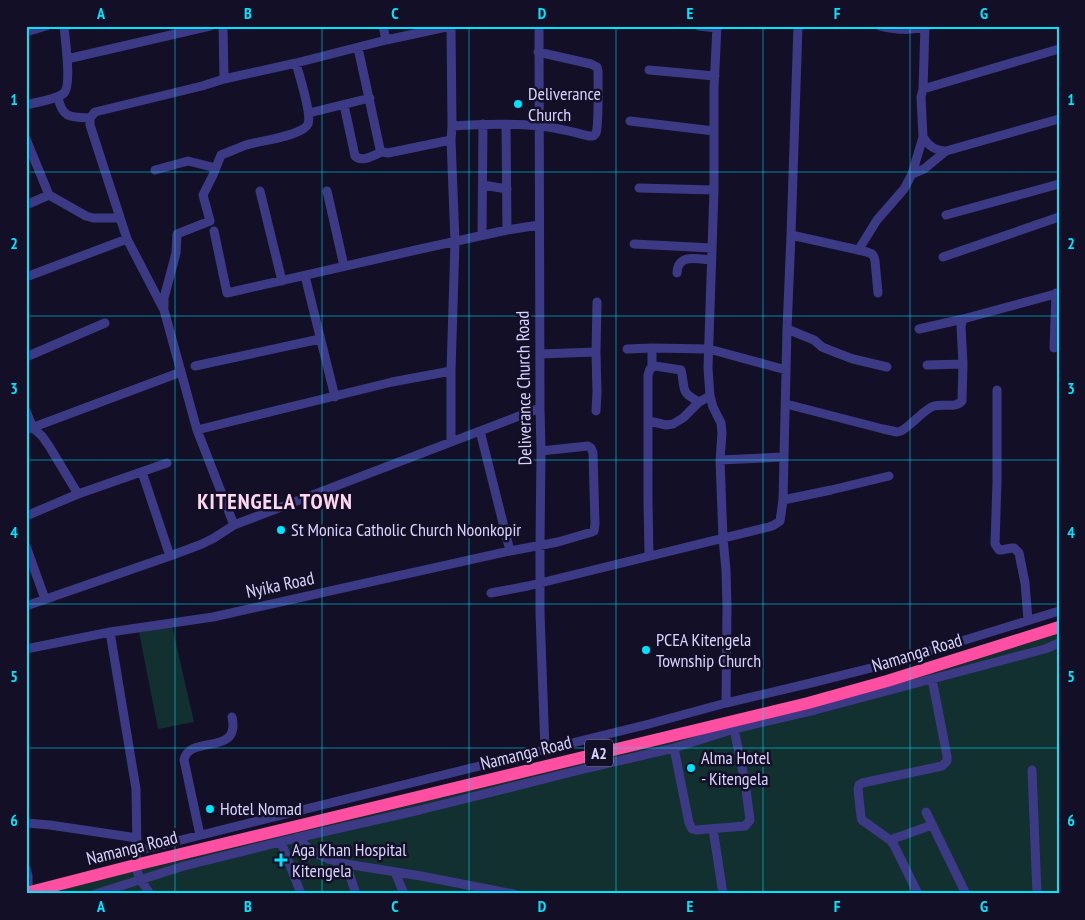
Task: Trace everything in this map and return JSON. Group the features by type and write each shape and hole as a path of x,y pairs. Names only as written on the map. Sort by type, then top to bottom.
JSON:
{"highway":[{"name":"Namanga Road","path":"27,893 135,865 444,797 542,773 887,681 1059,627"}],"street":[{"path":"26,32 46,26"},
{"path":"26,105 58,97 67,88 68,73 64,26"},
{"path":"67,59 210,26"},
{"path":"223,26 224,79"},
{"path":"383,26 386,40"},
{"path":"234,525 197,430 164,310 127,239 90,125 90,118 94,112 224,79 296,64 386,40 451,26 451,140 455,242 451,441"},
{"name":"Deliverance Church Road","path":"538,26 540,408 542,451 540,613 545,750"},
{"path":"699,26 717,27 708,368 710,396 721,423 722,432 720,460 726,570 726,703"},
{"path":"491,593 511,590 723,538 774,525 780,521 783,500 798,26"},
{"path":"859,249 877,220 904,189 912,174 923,137 921,97 926,26 912,30 880,26"},
{"path":"358,48 382,152"},
{"path":"923,89 1059,49"},
{"path":"452,126 483,124 538,126 566,130 592,137 595,135 597,119 597,68 591,64 538,52"},
{"path":"164,310 164,298 176,253 177,234 210,221 203,196 221,155 246,145 280,138 303,130 308,125 308,113 296,64"},
{"path":"648,70 715,76"},
{"path":"58,97 62,111 67,115 77,118 90,118"},
{"path":"308,113 370,98"},
{"path":"344,104 355,156 358,159 364,159 382,152 388,153 451,140"},
{"path":"923,137 932,147 937,150 946,151 1059,119"},
{"path":"630,121 714,132"},
{"path":"482,235 483,124"},
{"path":"506,125 507,230"},
{"path":"26,139 49,195 86,216 93,218 120,218"},
{"path":"912,174 924,169 946,151"},
{"path":"155,170 188,162 216,168"},
{"path":"946,215 1059,184"},
{"path":"483,185 507,188"},
{"path":"639,188 714,190"},
{"path":"260,191 282,281"},
{"path":"327,191 344,266"},
{"path":"26,205 49,195"},
{"path":"943,257 1059,217"},
{"path":"214,231 227,293 482,235 539,225"},
{"path":"792,235 859,249 872,254 874,256 878,293"},
{"path":"26,277 127,239"},
{"path":"634,244 712,248"},
{"path":"677,273 677,268 684,259 711,260"},
{"path":"305,276 336,397"},
{"path":"919,329 963,320 1058,293 1054,348"},
{"path":"596,411 597,302"},
{"path":"786,404 897,432 905,429 933,406 956,406 962,401 961,326 963,320"},
{"path":"26,357 105,323"},
{"path":"787,329 814,340 822,347 837,353 887,367"},
{"path":"195,366 320,339"},
{"path":"649,556 648,376 652,367 652,348"},
{"path":"627,349 709,349 786,370"},
{"path":"540,354 596,352"},
{"path":"927,365 963,364"},
{"path":"652,367 681,370 684,391 688,396 699,402"},
{"path":"197,430 392,382 451,371"},
{"path":"30,429 181,372"},
{"path":"996,390 997,482 995,544 998,550 1014,548 1019,553 1025,583 1028,620"},
{"path":"649,421 666,425 673,424 683,418 699,402 710,396"},
{"path":"26,606 202,544 234,525 540,408"},
{"path":"26,411 30,429 42,436 78,494"},
{"path":"480,431 510,551"},
{"name":"Nyika Road","path":"26,649 110,632 213,616 589,534 594,530 595,524 593,453 591,448 588,446 542,451"},
{"path":"720,460 783,457"},
{"path":"26,516 78,494 167,463"},
{"path":"142,472 170,556"},
{"path":"783,500 889,476"},
{"path":"26,546 45,599"},
{"path":"137,851 886,664 1059,611"},
{"path":"110,632 136,789 137,851 135,865 140,879 150,894"},
{"path":"542,773 674,748 734,729 815,710 1059,643"},
{"path":"918,894 894,845 860,817 858,789 862,783 942,766 947,761 932,679"},
{"path":"200,836 184,760 185,756 196,748 225,740 232,733 234,726 232,717"},
{"path":"674,748 690,826 696,830 745,826 750,820 745,782 734,729"},
{"path":"1032,770 1037,894"},
{"path":"95,894 184,866 281,842 444,797"},
{"path":"926,812 966,894"},
{"path":"26,823 137,838"},
{"path":"890,840 932,825"},
{"path":"713,829 723,894"},
{"path":"296,838 317,854 346,864 514,894"},
{"path":"281,842 301,894"},
{"path":"346,864 356,894"},
{"path":"26,868 27,893"},
{"path":"395,872 404,894"}],"green space":[{"path":"172,626 194,722 158,729 139,632"},
{"path":"1059,628 1059,894 26,894 661,738"}],"place":[{"name":"Deliverance Church","path":"518,104"},
{"name":"St Monica Catholic Church Noonkopir","path":"281,530"},
{"name":"PCEA Kitengela Township Church","path":"646,650"},
{"name":"Alma Hotel - Kitengela","path":"691,768"},
{"name":"Hotel Nomad","path":"210,809"},
{"name":"Aga Khan Hospital Kitengela","path":"281,860"}],"district":[{"name":"KITENGELA TOWN","path":"275,501"}]}
